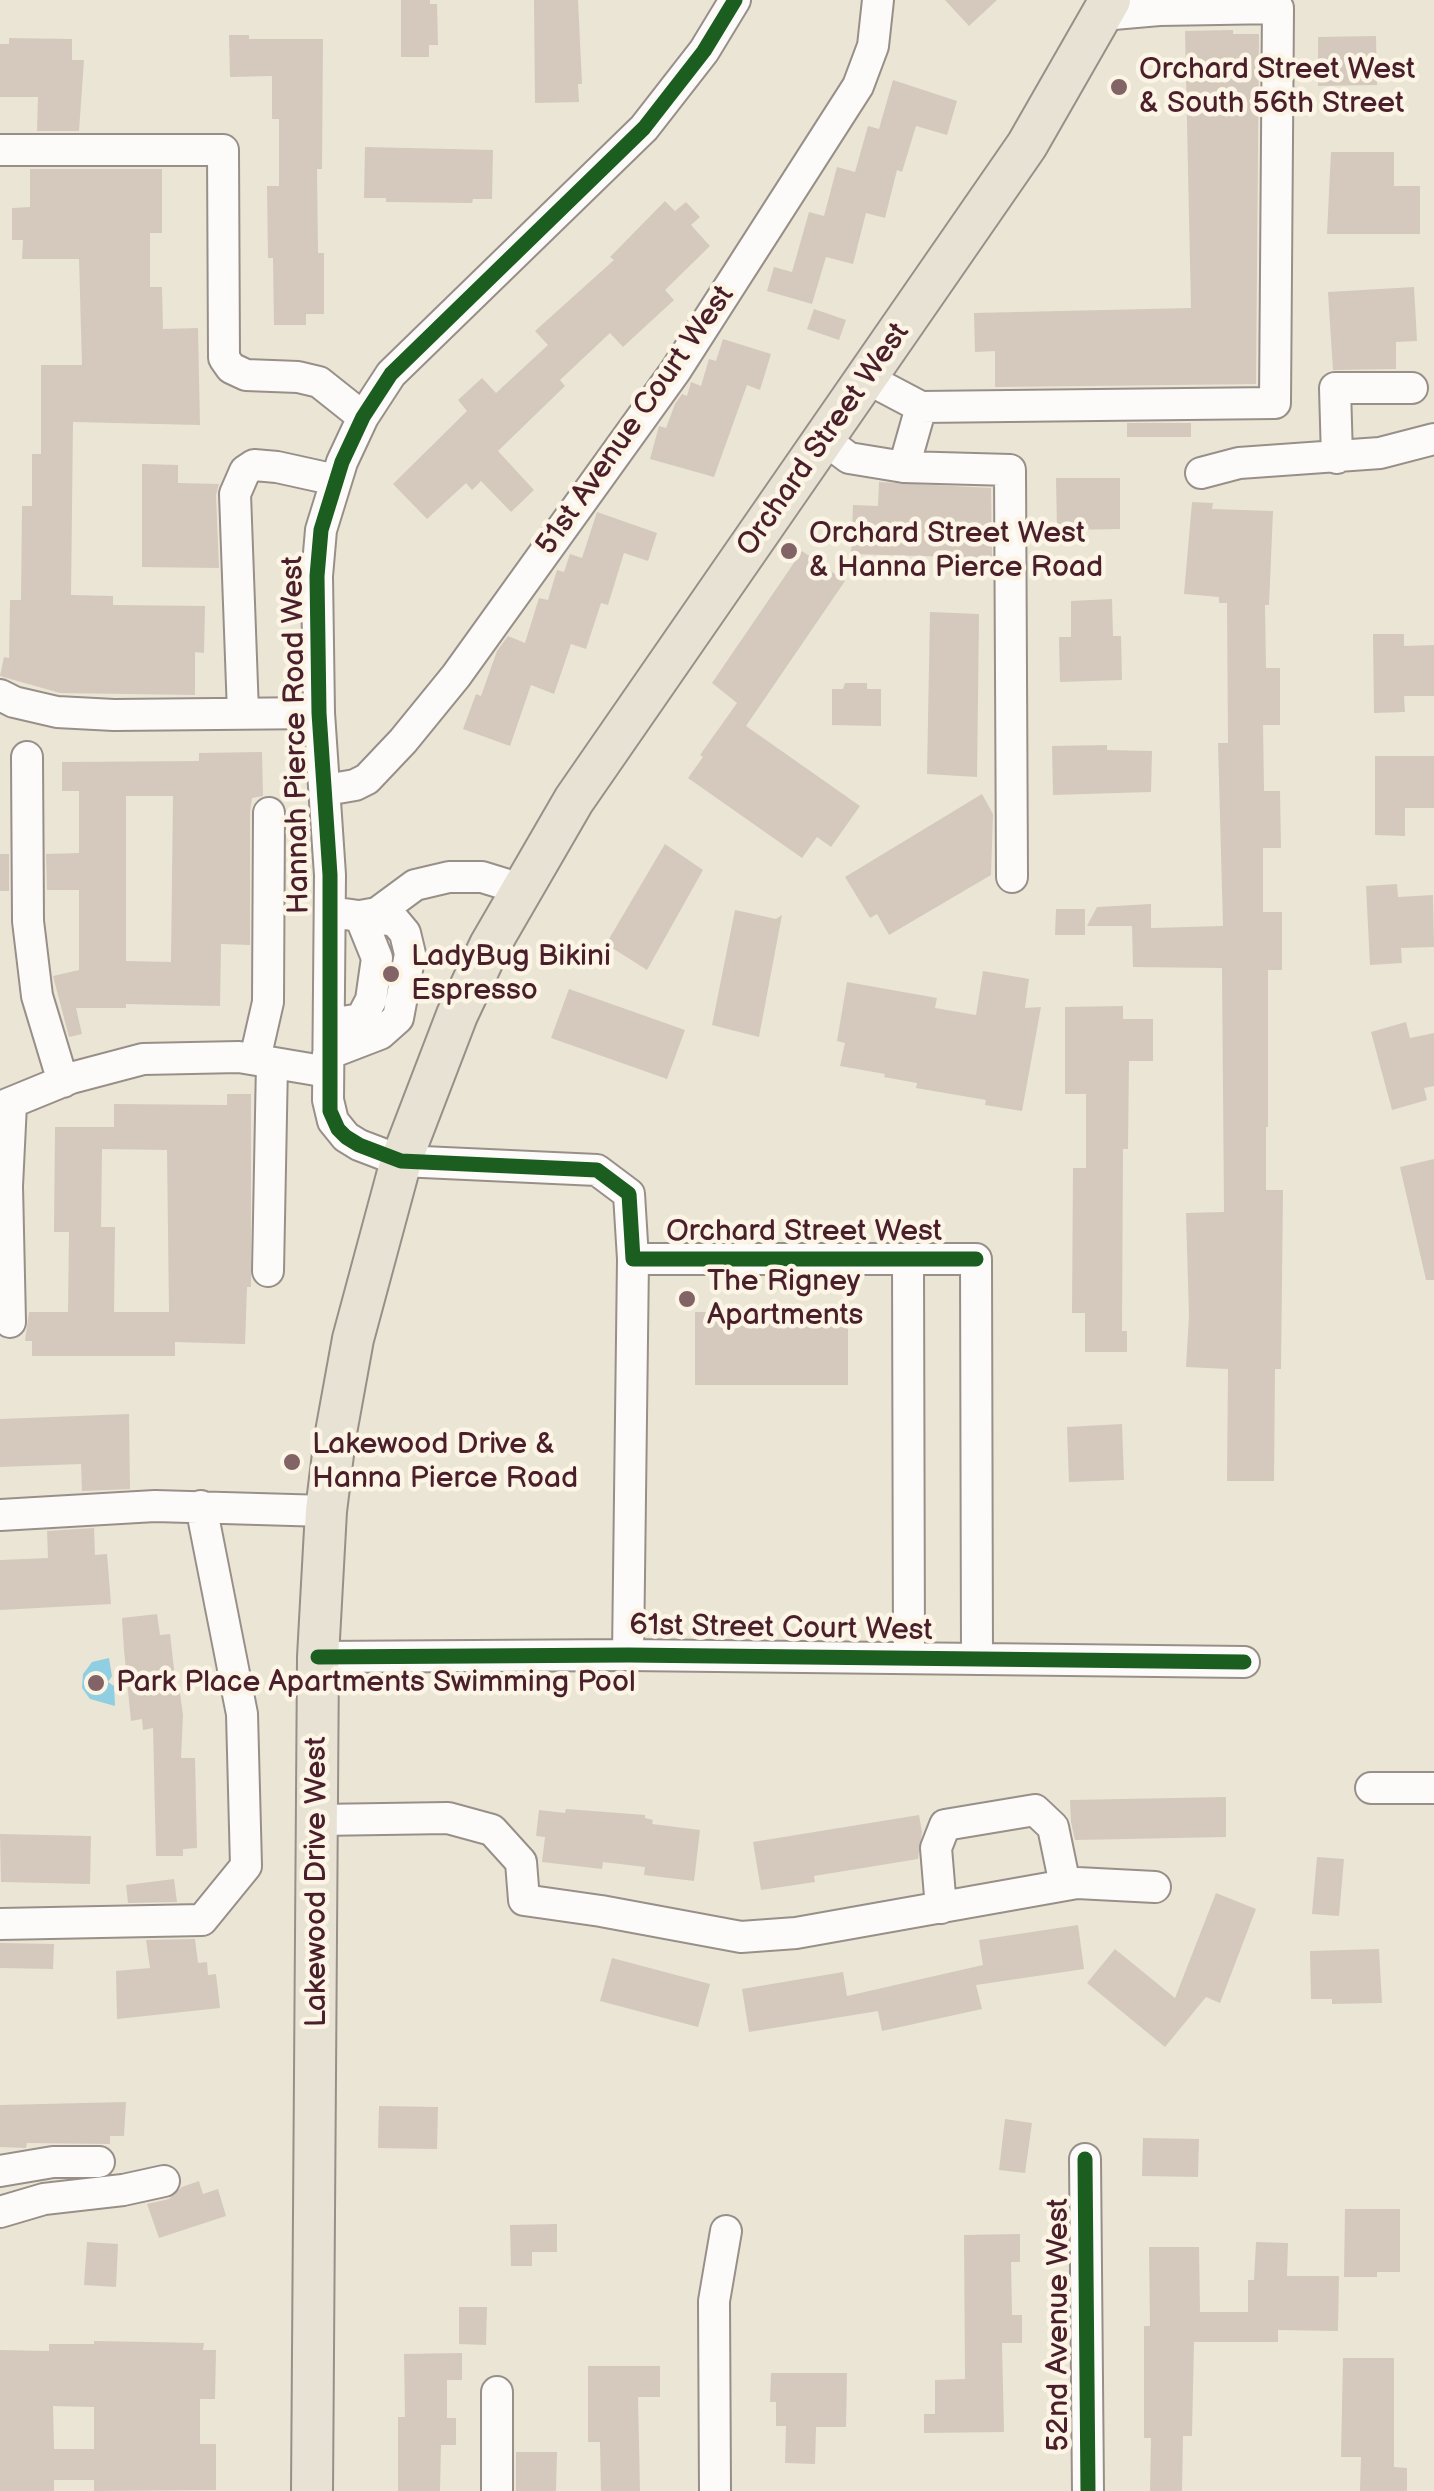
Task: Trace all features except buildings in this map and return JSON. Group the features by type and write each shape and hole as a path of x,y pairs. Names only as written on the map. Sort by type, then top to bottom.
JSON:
{"main road":[{"name":"Orchard Street West","path":"401,1161 456,1015 521,889 601,760 1028,145 1106,8"},
{"name":"Lakewood Drive West","path":"312,2491 318,1657 326,1512 353,1339 401,1161"}],"street":[{"name":"Hannah Pierce Road West","path":"401,1161 358,1145 338,1129 330,1111 330,912 326,790 318,713 319,546 336,480 362,417 407,357 644,128 704,51 735,0"},
{"name":"51st Avenue Court West","path":"326,790 366,780 403,741 456,676 676,370 858,86 873,46 878,0"},
{"path":"868,379 921,407 1275,403 1278,8 1106,8"},
{"path":"0,150 222,150 224,358 231,368 246,375 298,377 318,382 362,417"},
{"path":"1337,458 1335,388 1412,388"},
{"path":"904,466 921,407"},
{"path":"1201,473 1240,463 1400,450 1434,439"},
{"path":"825,440 850,458 904,466 1010,470 1012,878"},
{"path":"243,714 235,494 245,471 254,465 277,466 336,480"},
{"path":"0,695 57,712 318,713"},
{"path":"27,758 30,940 37,996 63,1082"},
{"path":"268,1270 264,1061 269,813"},
{"path":"330,912 360,916 377,912 415,886 449,877 482,878 521,889"},
{"path":"10,1322 5,1106 63,1082 143,1059 218,1056 264,1061 328,1050 362,1020 371,1000 377,958 360,916"},
{"name":"Orchard Street West","path":"401,1161 597,1170 629,1194 634,1259 976,1259 977,1659"},
{"path":"628,1655 634,1259"},
{"path":"908,1259 909,1658"},
{"path":"0,1514 156,1506 326,1512"},
{"path":"0,1924 202,1920 246,1866 242,1714 201,1506"},
{"name":"61st Street Court West","path":"318,1657 628,1655 1244,1662"},
{"path":"1372,1788 1434,1788"},
{"path":"941,1908 936,1848 945,1825 1035,1810 1053,1827 1065,1885"},
{"path":"318,1820 448,1818 492,1830 521,1862 524,1900 602,1910 740,1937 796,1933 1065,1885 1155,1887"},
{"name":"52nd Avenue West","path":"1085,2160 1088,2491"},
{"path":"0,2171 52,2162 99,2162"},
{"path":"0,2212 44,2199 164,2182"},
{"path":"715,2491 714,2301 726,2231"},
{"path":"496,2491 498,2392"}],"water":[{"name":"Park Place Apartments Swimming Pool","path":"109,1658 112,1676 108,1682 114,1686 115,1706 90,1699 82,1688 83,1674 92,1662"}],"cycle path":[{"path":"735,0 704,51 644,128 391,374 363,417 342,462 321,530 317,576 319,713 330,875 330,1111 346,1137 401,1161 597,1170 629,1194 633,1259 976,1259"},
{"path":"318,1657 628,1655 1244,1662"},
{"path":"1085,2159 1088,2491"}],"place":[{"name":"Orchard Street West & South 56th Street","path":"1119,87"},
{"name":"Orchard Street West & Hanna Pierce Road","path":"789,551"},
{"name":"LadyBug Bikini Espresso","path":"391,974"},
{"name":"The Rigney Apartments","path":"687,1299"},
{"name":"Lakewood Drive & Hanna Pierce Road","path":"292,1462"},
{"name":"Park Place Apartments Swimming Pool","path":"96,1683"}]}
